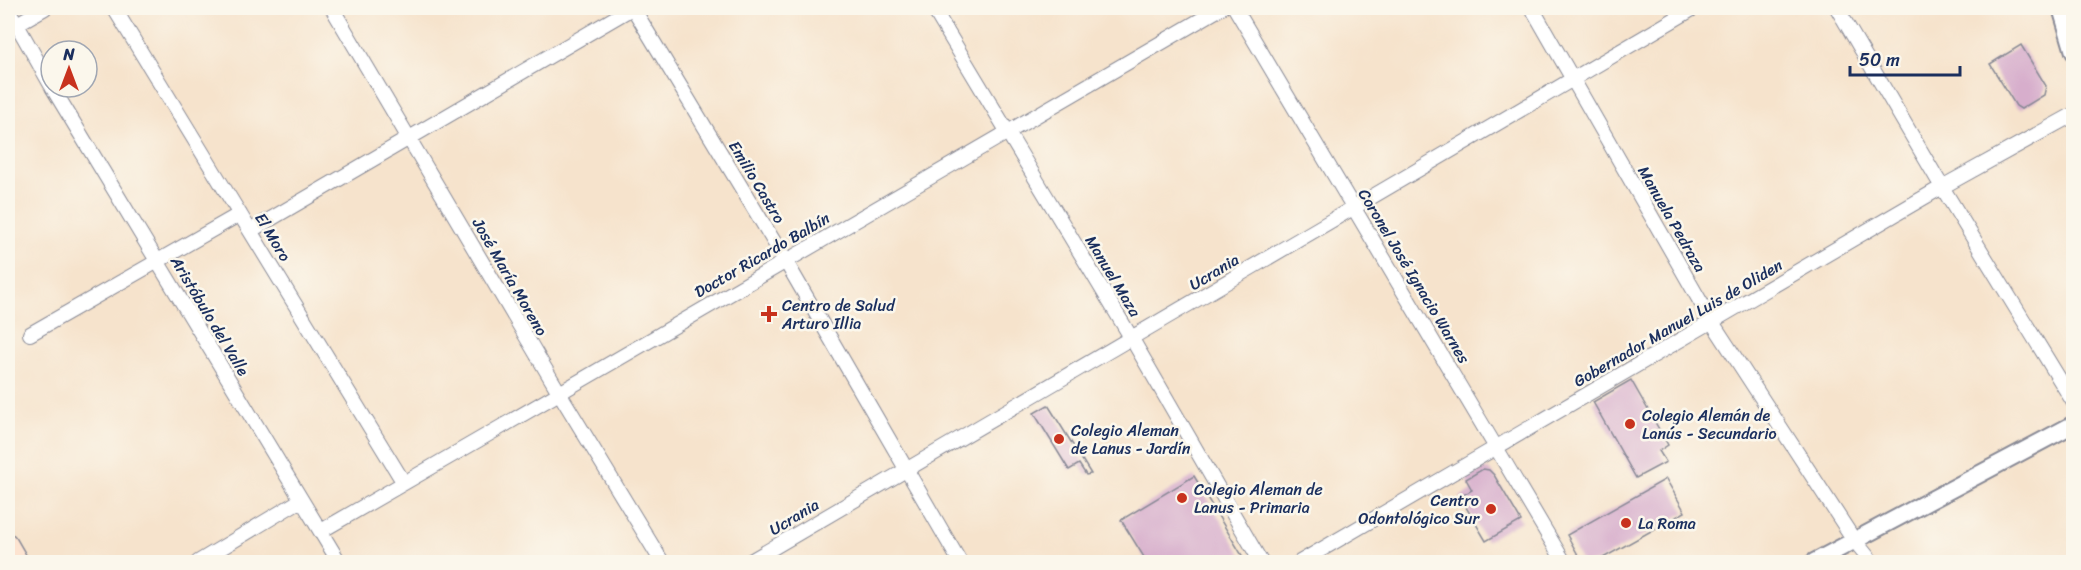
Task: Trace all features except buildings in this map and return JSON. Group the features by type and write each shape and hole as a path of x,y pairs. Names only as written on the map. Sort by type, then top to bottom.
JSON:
{"main road":[{"path":"8,543 19,562"}],"street":[{"path":"11,27 45,8"},
{"name":"El Moro","path":"114,8 404,483"},
{"name":"José María Moreno","path":"332,8 662,562"},
{"path":"250,231 633,8"},
{"name":"Emilio Castro","path":"633,8 785,260 960,562"},
{"name":"Manuel Maza","path":"933,8 1132,339 1261,562"},
{"name":"Doctor Ricardo Balbín","path":"321,531 1221,8"},
{"name":"Coronel José Ignacio Warnes","path":"1235,8 1564,562"},
{"name":"Manuela Pedraza","path":"1532,8 1712,322 1854,540 1872,562"},
{"name":"Ucrania","path":"749,562 1694,8"},
{"path":"1837,8 2073,403"},
{"path":"2061,8 2073,52"},
{"name":"Aristóbulo del Valle","path":"8,9 11,27 39,67"},
{"name":"Aristóbulo del Valle","path":"60,99 339,562"},
{"name":"Gobernador Manuel Luis de Oliden","path":"1300,562 1942,187 2073,114"},
{"path":"30,334 240,214"},
{"path":"1814,562 2073,424"},
{"path":"198,562 301,500"}],"place":[{"name":"Centro de Salud Arturo Illia","path":"769,314"},
{"name":"Colegio Alemán de Lanús - Secundario","path":"1630,424"},
{"name":"Colegio Aleman de Lanus - Jardín","path":"1059,439"},
{"name":"Colegio Aleman de Lanus - Primaria","path":"1182,498"},
{"name":"Centro Odontológico Sur","path":"1491,509"},
{"name":"La Roma","path":"1626,523"}]}
